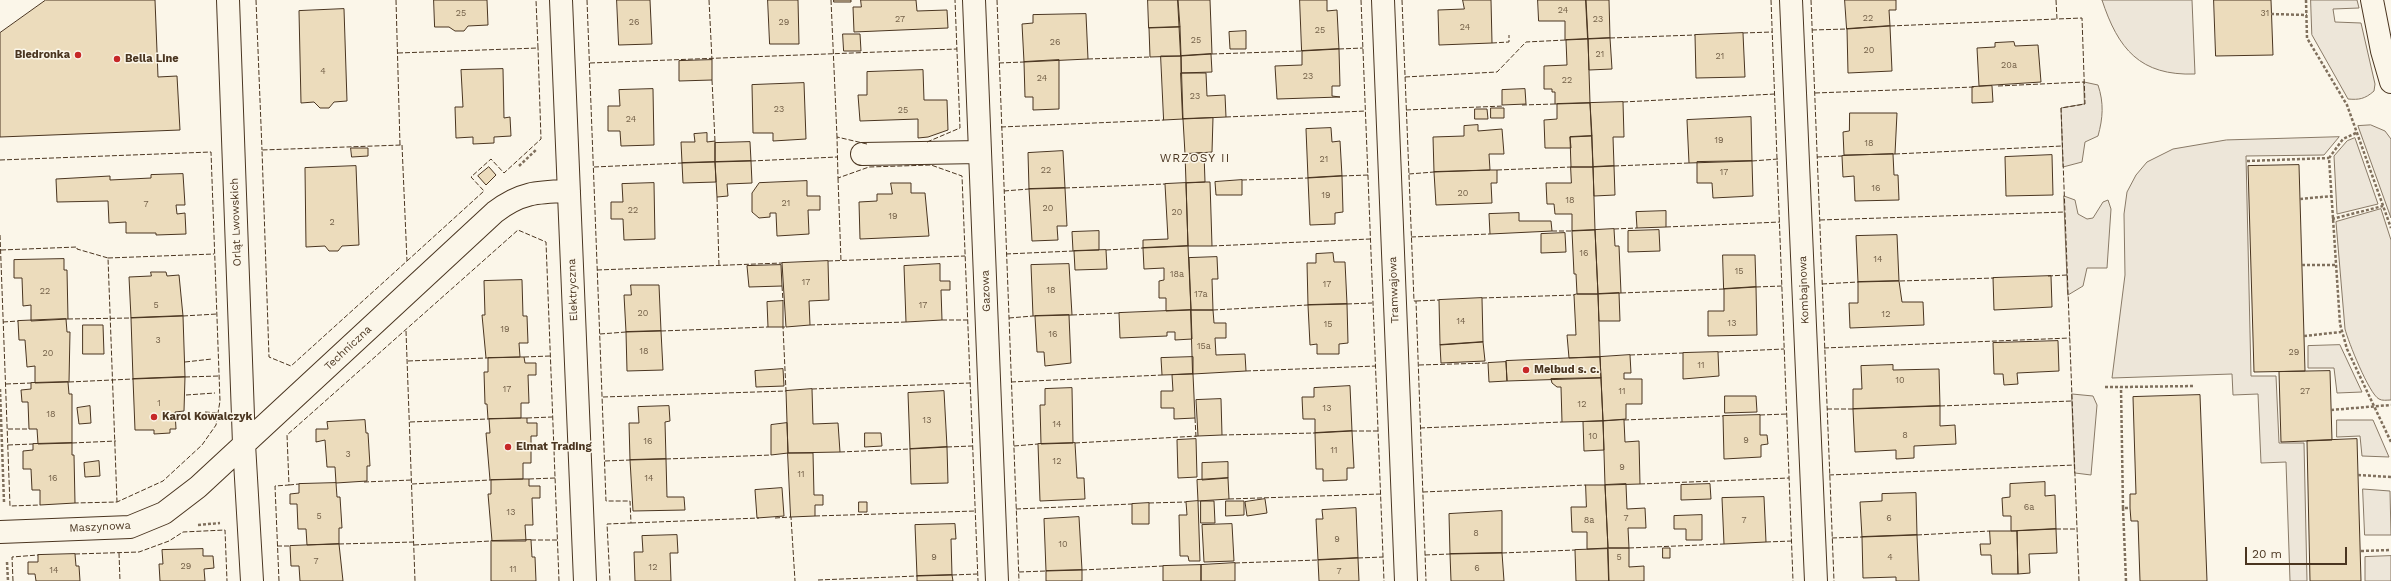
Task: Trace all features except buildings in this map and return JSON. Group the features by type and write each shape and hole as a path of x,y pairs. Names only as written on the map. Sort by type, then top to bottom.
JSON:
{"street":[{"name":"Orląt Lwowskich","path":"228,0 244,444"},
{"name":"Elektryczna","path":"561,0 585,581"},
{"name":"Gazowa","path":"974,0 997,581"},
{"name":"Tramwajowa","path":"1383,0 1406,581"},
{"name":"Kombajnowa","path":"1791,0 1816,581"},
{"path":"2372,0 2382,51 2391,82"},
{"path":"862,154 980,152"},
{"name":"Techniczna","path":"244,444 508,202 537,192 568,191"},
{"name":"Maszynowa","path":"0,532 130,527 148,522 164,513 198,488 244,444"},
{"path":"244,444 252,581"}],"path":[{"path":"2306,0 2307,38 2346,105 2391,228"},
{"path":"2271,14 2307,16"},
{"path":"2356,133 2343,139 2329,158 2335,265 2341,332 2346,349 2391,442"},
{"path":"515,169 543,144"},
{"path":"2247,161 2329,158"},
{"path":"2300,198 2332,196"},
{"path":"2332,220 2383,206"},
{"path":"2302,265 2335,265"},
{"path":"2304,336 2341,332"},
{"path":"2105,387 2195,386"},
{"path":"2121,387 2126,581"},
{"path":"0,389 4,504"},
{"path":"2332,410 2391,405"},
{"path":"2358,475 2391,476"},
{"path":"2123,508 2130,508"},
{"path":"2360,551 2391,550"}],"shaded area":[{"path":"2102,0 2192,0 2195,74 2160,70 2146,64 2134,56 2116,33"},
{"path":"2311,0 2357,0 2359,8 2333,9 2335,22 2361,23 2375,84 2374,91 2368,96 2359,99 2348,99 2312,35"},
{"path":"2084,82 2098,85 2102,104 2100,129 2098,136 2085,142 2082,162 2063,167 2061,108 2084,104"},
{"path":"2371,125 2385,131 2391,139 2391,218 2358,126"},
{"path":"2339,137 2324,155 2246,156 2251,376 2276,376 2279,443 2304,443 2307,581 2290,581 2286,462 2261,463 2258,394 2233,395 2232,374 2112,378 2125,275 2124,214 2127,192 2136,175 2147,162 2173,149 2226,140"},
{"path":"2355,138 2378,204 2337,214 2334,156 2347,141"},
{"path":"2064,196 2075,200 2078,214 2087,219 2093,218 2103,202 2108,200 2111,209 2107,268 2087,268 2083,286 2068,295"},
{"path":"2381,209 2391,240 2391,400 2379,399 2370,388 2354,355 2345,329 2336,222"},
{"path":"2340,345 2362,392 2337,393 2334,368 2308,368 2308,346"},
{"path":"2072,394 2093,396 2097,405 2091,475 2075,473"},
{"path":"2337,420 2373,420 2389,457 2362,456 2360,436 2337,437"},
{"path":"2363,489 2390,491 2391,535 2365,535"},
{"path":"2391,556 2391,581 2365,581 2365,557"}],"fence":[{"path":"256,0 262,150"},
{"path":"396,0 400,145"},
{"path":"398,53 538,48 536,0"},
{"path":"587,0 606,501 630,501 631,523 607,524 610,581"},
{"path":"709,0 712,60"},
{"path":"831,0 837,137"},
{"path":"927,142 960,128 955,0"},
{"path":"997,0 1019,581"},
{"path":"1361,0 1384,581"},
{"path":"1402,0 1414,301 1416,301 1426,581"},
{"path":"1771,0 1793,581"},
{"path":"1811,0 1834,581"},
{"path":"2056,0 2057,19 2082,18 2085,104 2061,108 2079,581"},
{"path":"1890,26 2057,19"},
{"path":"1812,30 1847,29"},
{"path":"1743,33 1772,32"},
{"path":"1492,43 1509,42 1509,35"},
{"path":"1610,38 1695,35"},
{"path":"1405,77 1497,72 1526,42 1566,40"},
{"path":"407,261 484,191 471,177 491,159 504,173 541,139 538,48"},
{"path":"1339,49 1363,48"},
{"path":"590,63 957,49"},
{"path":"1212,54 1302,51"},
{"path":"1088,59 1150,57"},
{"path":"999,63 1024,62"},
{"path":"712,80 715,141"},
{"path":"1998,86 2084,82"},
{"path":"1815,93 1974,87"},
{"path":"1623,102 1775,94"},
{"path":"1522,105 1555,104"},
{"path":"1406,110 1504,106"},
{"path":"1226,117 1366,111"},
{"path":"1001,127 1164,120"},
{"path":"867,144 837,137 838,178 869,167 931,165 962,176 978,581"},
{"path":"402,145 407,261 291,366 269,357 262,150 402,145"},
{"path":"1895,154 2062,146"},
{"path":"0,160 211,152 220,401 216,425 202,445 163,481 117,502 75,503"},
{"path":"1817,157 1842,156"},
{"path":"751,161 837,157"},
{"path":"1752,161 1778,159"},
{"path":"594,167 682,163"},
{"path":"1614,166 1689,163"},
{"path":"1497,170 1571,167"},
{"path":"1409,174 1434,172"},
{"path":"1342,176 1368,175"},
{"path":"838,178 841,261"},
{"path":"1242,180 1308,178"},
{"path":"1065,188 1165,184"},
{"path":"1004,191 1029,189"},
{"path":"717,197 719,266"},
{"path":"1820,220 2065,212"},
{"path":"1666,227 1780,222"},
{"path":"1614,229 1637,228"},
{"path":"279,581 275,486 289,485 287,435 518,230 546,242 559,581"},
{"path":"1552,231 1572,231"},
{"path":"1411,237 1490,234"},
{"path":"0,235 10,506 40,505"},
{"path":"1212,246 1370,239"},
{"path":"1,250 77,247 77,249 108,258 117,502"},
{"path":"1106,250 1143,248"},
{"path":"1006,254 1073,251"},
{"path":"108,258 214,254"},
{"path":"828,261 965,256"},
{"path":"597,270 782,263"},
{"path":"2048,276 2067,275"},
{"path":"1900,281 1994,278"},
{"path":"1822,284 1858,282"},
{"path":"782,286 783,301"},
{"path":"1756,287 1782,286"},
{"path":"1621,293 1724,289"},
{"path":"1482,298 1574,295"},
{"path":"1416,301 1439,300"},
{"path":"1347,304 1372,303"},
{"path":"1213,310 1308,305"},
{"path":"1072,315 1119,313"},
{"path":"183,316 217,314"},
{"path":"1009,318 1033,316"},
{"path":"68,319 131,318"},
{"path":"942,320 967,320"},
{"path":"3,322 18,321"},
{"path":"810,325 906,322"},
{"path":"661,331 768,327"},
{"path":"603,397 786,391 783,327 785,327"},
{"path":"406,331 415,581"},
{"path":"600,334 626,332"},
{"path":"1824,348 2070,338"},
{"path":"1718,352 1784,349"},
{"path":"1630,355 1683,353"},
{"path":"524,357 550,356"},
{"path":"408,361 486,358"},
{"path":"185,362 212,359"},
{"path":"1419,365 1488,363"},
{"path":"1246,371 1376,366"},
{"path":"1011,382 1162,375"},
{"path":"185,377 219,376"},
{"path":"69,382 133,379"},
{"path":"6,384 31,383"},
{"path":"812,389 970,383"},
{"path":"186,395 215,393"},
{"path":"1940,406 2072,401"},
{"path":"1827,409 1853,409"},
{"path":"205,412 218,413"},
{"path":"1760,415 1787,414"},
{"path":"1624,420 1723,416"},
{"path":"527,418 552,417"},
{"path":"1195,418 1196,437"},
{"path":"410,422 488,419"},
{"path":"1420,428 1562,422"},
{"path":"8,429 29,429"},
{"path":"1352,431 1378,431"},
{"path":"1222,435 1315,433"},
{"path":"1075,443 1198,436"},
{"path":"72,443 116,441"},
{"path":"8,445 33,444"},
{"path":"1014,446 1038,444"},
{"path":"947,447 972,446"},
{"path":"840,452 910,449"},
{"path":"666,459 771,455"},
{"path":"605,461 630,460"},
{"path":"1829,475 2075,465"},
{"path":"529,479 555,478"},
{"path":"1640,484 1789,478"},
{"path":"364,482 412,480"},
{"path":"412,484 490,480"},
{"path":"289,485 299,484"},
{"path":"1423,492 1586,485"},
{"path":"1229,499 1381,494"},
{"path":"1149,503 1186,502"},
{"path":"1016,509 1132,504"},
{"path":"815,516 975,511"},
{"path":"775,518 791,517 795,581"},
{"path":"631,523 759,518"},
{"path":"2056,529 2077,529"},
{"path":"75,554 139,552 169,541 183,532 225,530 227,581"},
{"path":"1917,535 1990,531"},
{"path":"1832,538 1862,537"},
{"path":"531,540 557,540"},
{"path":"414,545 491,541"},
{"path":"1766,542 1792,541"},
{"path":"339,544 414,542"},
{"path":"1629,548 1724,544"},
{"path":"277,546 290,546"},
{"path":"1502,553 1575,550"},
{"path":"119,553 120,581"},
{"path":"1425,555 1450,554"},
{"path":"13,581 12,557 38,555"},
{"path":"1358,558 1383,557"},
{"path":"1235,563 1318,560"},
{"path":"1082,570 1163,566"},
{"path":"1019,572 1046,571"},
{"path":"952,575 977,574"},
{"path":"818,580 917,576"}],"place":[{"name":"Biedronka","path":"78,55"},
{"name":"Bella Line","path":"117,59"},
{"name":"Melbud s. c.","path":"1526,370"},
{"name":"Karol Kowalczyk","path":"154,417"},
{"name":"Elmat Trading","path":"508,447"}],"district":[{"name":"WRZOSY II","path":"1195,158"}]}
